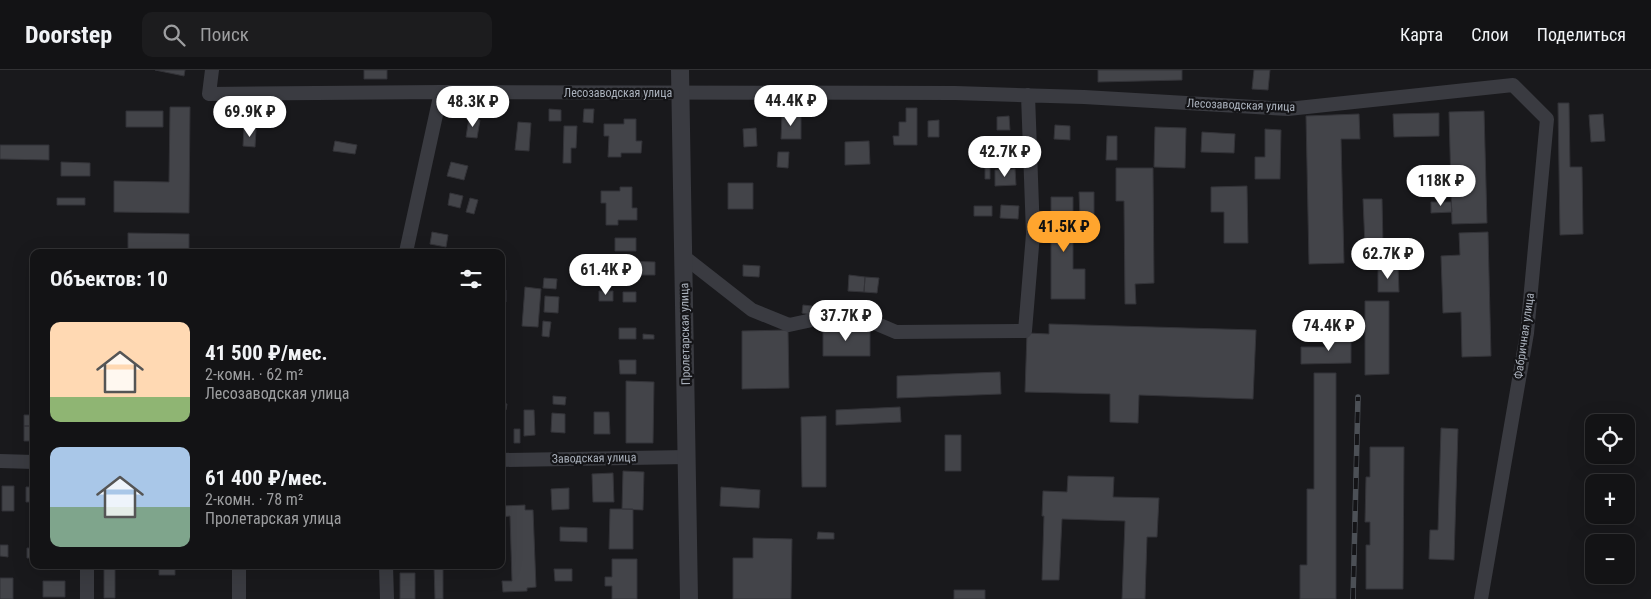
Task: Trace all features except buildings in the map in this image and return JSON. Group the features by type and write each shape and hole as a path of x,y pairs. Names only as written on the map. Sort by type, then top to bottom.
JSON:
{"street":[{"name":"Лесозаводская улица","path":"212,70 209,94 441,92 955,93 1028,95 1288,109 1513,85"},
{"name":"Пролетарская улица","path":"680,70 689,599"},
{"name":"Фабричная улица","path":"1481,599 1527,333 1547,119 1513,85"},
{"path":"407,249 441,92"},
{"path":"683,256 752,310 788,325 850,312 896,332 1024,331 1034,234 1028,95"},
{"name":"Заводская улица","path":"505,460 688,457"},
{"path":"0,461 30,462"},
{"path":"87,569 87,599"},
{"path":"238,599 239,569"},
{"path":"386,569 387,599"}],"railway":[{"path":"1353,599 1358,397"}]}
